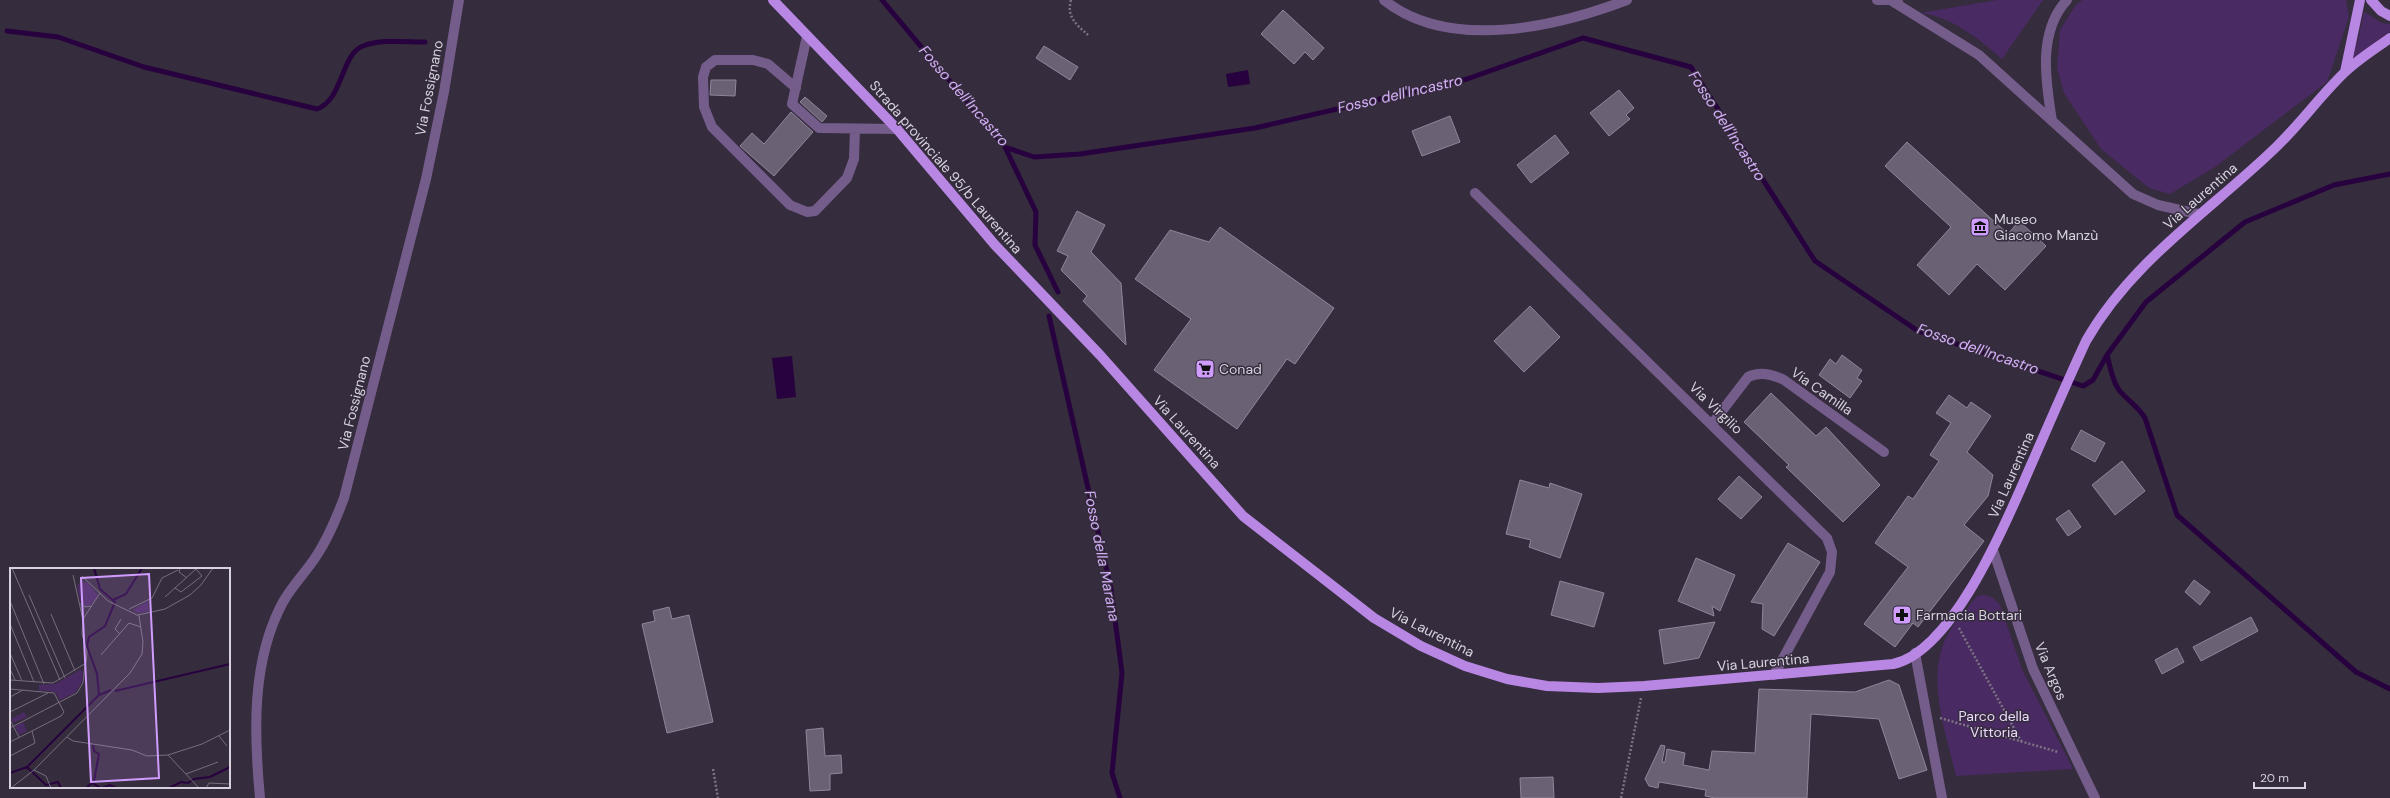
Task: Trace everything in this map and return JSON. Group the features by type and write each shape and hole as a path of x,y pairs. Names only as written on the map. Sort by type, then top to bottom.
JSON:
{"main road":[{"name":"Strada provinciale 95/b Laurentina","path":"773,0 897,129 995,245 1031,282"},
{"path":"2345,72 2360,0"},
{"path":"2371,0 2381,11 2390,16"},
{"name":"Via Laurentina","path":"1031,282 1100,355 1243,516 1374,618 1440,655 1479,671 1507,679 1546,686 1576,688 1644,686 1893,664 1904,661 1915,653 1952,616 1974,584 1993,550 2080,353 2097,322 2121,292 2166,244 2198,214 2273,151 2345,72 2390,38"}],"street":[{"name":"Via Fossignano","path":"260,798 256,723 258,690 265,652 280,608 326,541 344,498 426,179 445,87 459,0"},
{"path":"1384,0 1402,13 1427,23 1478,29 1522,28 1560,22 1589,15 1627,0"},
{"path":"1876,0 1896,1 1978,55 2133,194 2158,205 2198,214"},
{"path":"2052,121 2047,82 2047,50 2055,20 2066,0"},
{"path":"807,36 792,104 818,128 897,129"},
{"path":"796,88 768,64 753,60 716,60 706,67 703,77 704,107 712,127 790,205 807,212 815,211 821,207 847,178 854,159 855,128"},
{"name":"Via Virgilio","path":"1476,193 1821,530 1832,552 1832,566 1828,578 1774,675"},
{"name":"Via Camilla","path":"1712,424 1748,377 1754,374 1769,375 1784,380 1884,452"},
{"name":"Via Argos","path":"1993,550 2033,669 2095,798"},
{"path":"1915,653 1942,798"}],"path":[{"path":"1072,0 1069,8 1071,16 1088,35"},
{"path":"1952,616 2021,742"},
{"path":"1621,798 1644,686"},
{"path":"1926,714 2076,757"},
{"path":"713,769 718,798"}],"green space":[{"path":"1997,0 2043,0 2002,59 1974,36 1954,24 1931,15 1920,13"},
{"path":"2082,0 2346,0 2349,17 2327,82 2215,167 2170,194 2149,188 2101,149 2064,93 2057,68 2060,30 2075,6"},
{"path":"2364,12 2382,23 2390,24 2390,32 2350,61 2358,40"},
{"name":"Parco della Vittoria","path":"1985,595 1993,598 2000,605 2022,669 2073,769 1956,776 1940,707 1938,671 1940,654 1949,632 1956,622 1977,596"}],"shaded area":[{"path":"1248,70 1250,84 1228,87 1226,74"},
{"path":"792,356 796,397 777,399 772,358"}],"building":[{"path":"1283,10 1324,48 1313,60 1305,52 1294,64 1261,34"},
{"path":"1044,46 1078,67 1070,80 1036,58"},
{"path":"711,80 736,80 735,96 710,95"},
{"path":"1619,90 1634,108 1626,115 1630,119 1609,136 1590,113"},
{"path":"805,97 827,116 822,122 800,102"},
{"path":"791,112 813,132 774,176 740,146 752,133 764,144"},
{"path":"1450,116 1460,142 1422,156 1412,131"},
{"path":"1555,135 1569,153 1531,183 1517,165"},
{"path":"1907,142 2008,234 2019,221 2046,246 2005,290 1977,264 1949,295 1917,265 1951,227 1885,166"},
{"path":"1077,211 1105,225 1091,252 1121,283 1126,345 1083,301 1087,296 1061,270 1068,256 1057,251"},
{"path":"1220,227 1334,308 1295,364 1287,359 1237,429 1154,370 1191,319 1135,279 1170,230 1209,242"},
{"path":"1530,306 1560,337 1524,372 1494,341"},
{"path":"1842,355 1862,370 1857,378 1862,381 1850,398 1819,375 1830,359 1836,364"},
{"path":"1771,393 1816,436 1826,427 1880,485 1843,522 1786,467 1789,465 1744,422"},
{"path":"1949,395 1967,408 1971,402 1991,416 1967,452 1993,475 1988,496 1964,525 1984,541 1918,627 1913,623 1895,647 1864,624 1908,567 1875,543 1908,496 1913,499 1939,461 1930,455 1951,423 1936,413"},
{"path":"2081,430 2105,443 2095,462 2071,449"},
{"path":"2122,461 2145,491 2115,515 2092,485"},
{"path":"1739,476 1762,497 1741,519 1718,499"},
{"path":"1520,480 1549,488 1550,483 1582,494 1560,558 1529,547 1531,540 1506,534"},
{"path":"2069,510 2081,527 2068,536 2056,519"},
{"path":"1788,543 1820,562 1774,636 1762,629 1763,604 1751,602"},
{"path":"1696,558 1735,575 1720,611 1712,606 1714,616 1678,601"},
{"path":"2194,580 2210,592 2200,605 2185,592"},
{"path":"1560,581 1604,593 1594,627 1551,615"},
{"path":"669,607 672,619 689,615 713,722 667,733 642,624 655,621 653,611"},
{"path":"2251,617 2258,631 2201,661 2193,647"},
{"path":"1715,622 1699,658 1664,664 1659,630"},
{"path":"2177,648 2184,662 2162,674 2155,660"},
{"path":"1889,680 1899,685 1927,770 1899,779 1879,719 1811,714 1807,798 1715,798 1705,796 1706,790 1659,782 1658,788 1649,786 1645,779 1661,745 1665,746 1662,762 1665,762 1667,749 1685,753 1683,765 1709,770 1712,751 1755,753 1759,689 1855,692"},
{"path":"823,728 825,756 841,755 842,773 830,774 830,790 810,791 806,730"},
{"path":"1553,777 1554,798 1521,798 1520,778"}],"waterway":[{"name":"Fosso dell'Incastro","path":"882,0 1005,147 1034,157 1080,154 1255,128 1467,79 1583,38 1691,67 1815,261 1918,331 2083,386 2093,380 2107,355 2146,302 2245,222 2334,185 2390,174"},
{"path":"7,31 58,37 144,67 317,109 326,104 332,96 350,58 363,46 378,42 425,42"},
{"name":"Fosso della Marana","path":"1005,147 1036,212 1035,245 1058,292"},
{"name":"Fosso della Marana","path":"1049,316 1111,589 1122,673 1112,773 1120,798"},
{"path":"2107,355 2119,390 2145,418 2177,515 2356,672 2390,689"}],"place":[{"name":"Museo Giacomo Manzù","path":"1980,227"},
{"name":"Conad","path":"1205,369"},
{"name":"Farmacia Bottari","path":"1902,615"}]}
